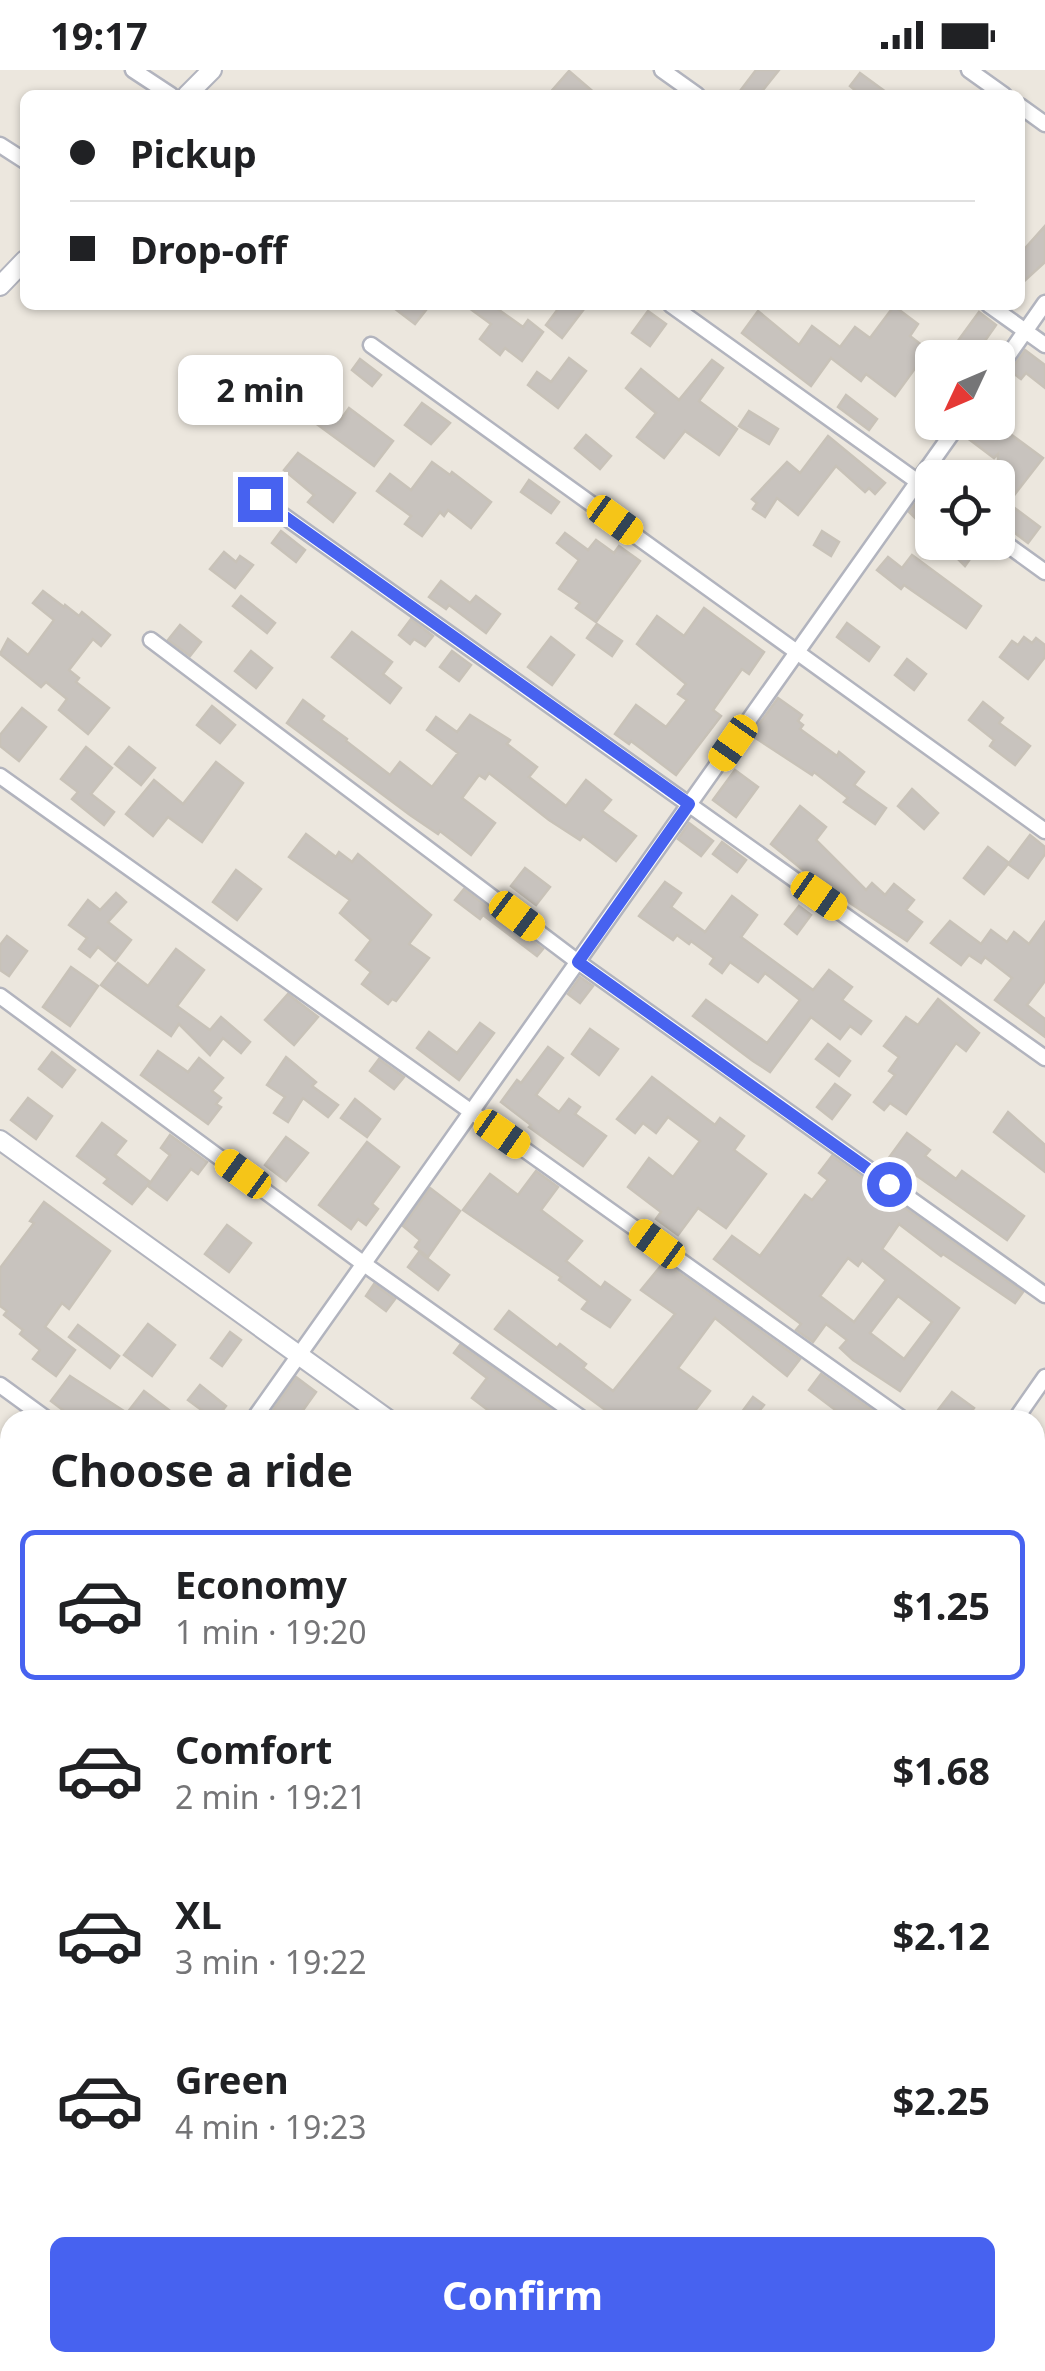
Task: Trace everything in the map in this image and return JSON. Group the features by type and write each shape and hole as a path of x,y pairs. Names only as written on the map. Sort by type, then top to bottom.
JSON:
{"street":[{"path":"133,70 163,90"},
{"path":"192,90 212,70"},
{"path":"662,70 690,90"},
{"path":"969,70 997,90"},
{"path":"0,286 20,265"},
{"path":"1015,345 1045,303"},
{"path":"678,310 915,480"},
{"path":"996,310 1045,345"},
{"path":"371,345 1045,830"},
{"path":"260,1410 915,486"},
{"path":"260,499 1045,1058"},
{"path":"1015,550 1045,572"},
{"path":"150,640 578,962 1045,1294"},
{"path":"0,776 890,1410"},
{"path":"0,996 570,1410"},
{"path":"0,1140 375,1410"},
{"path":"1022,1410 1045,1377"},
{"path":"0,1385 34,1410"}],"building":[{"path":"756,70 779,70 763,90 741,90"},
{"path":"569,71 591,90 552,90"},
{"path":"860,73 883,90 855,90 850,86"},
{"path":"1045,226 1045,262 1025,280 1025,248"},
{"path":"397,310 426,310 415,324"},
{"path":"472,310 499,310 523,327 528,320 543,332 522,361 505,348 500,355 480,339 491,324"},
{"path":"557,310 583,310 562,338 546,325"},
{"path":"891,310 899,310 918,324 910,336 915,340 915,368 895,396 866,374 861,381 831,358 811,386 742,333 758,311 799,345 812,326 840,347 855,327 870,338"},
{"path":"648,311 666,324 650,346 632,333"},
{"path":"979,312 996,325 986,340 959,340"},
{"path":"1025,350 1045,365 1045,388 1026,373 1021,379 1015,375 1015,364"},
{"path":"569,358 586,371 558,408 528,385 537,372 551,382"},
{"path":"360,359 381,375 372,386 352,370"},
{"path":"712,360 723,368 699,401 737,429 719,455 685,431 664,458 637,437 656,413 626,388 641,369 679,400"},
{"path":"846,395 877,419 869,430 838,407"},
{"path":"422,403 450,423 431,444 405,425"},
{"path":"325,408 341,419 349,408 393,441 374,466 314,422"},
{"path":"749,411 778,429 769,444 739,426"},
{"path":"586,435 611,456 600,469 575,448"},
{"path":"828,436 885,483 875,494 869,488 865,492 836,466 798,515 777,498 765,517 753,509 757,503 752,499 787,462 800,473"},
{"path":"1015,437 1043,458 1015,494 1015,460 998,460 998,454 994,458 970,440"},
{"path":"298,453 355,493 333,522 308,502 314,495 284,470"},
{"path":"432,462 491,502 471,528 448,510 444,516 440,512 422,536 405,524 411,516 377,491 390,474 411,490"},
{"path":"529,480 559,502 551,513 521,492"},
{"path":"1015,508 1040,527 1028,543 1015,533"},
{"path":"281,531 305,550 296,562 272,543"},
{"path":"822,531 839,542 831,556 814,545"},
{"path":"565,533 588,550 596,540 614,553 619,546 640,561 596,622 576,608 580,603 559,589 579,560 557,543"},
{"path":"224,552 236,562 240,556 253,565 235,588 210,569"},
{"path":"912,555 981,606 966,628 877,570 888,557 902,568"},
{"path":"441,581 470,603 476,596 500,614 486,633 449,605 446,609 429,597"},
{"path":"43,591 79,616 82,612 110,635 101,646 93,639 69,670 79,678 76,682 109,708 88,734 59,710 67,699 46,682 41,687 0,654 8,639 28,655 54,620 33,603"},
{"path":"241,596 275,623 267,633 233,606"},
{"path":"704,608 764,652 749,674 742,669 713,710 721,716 676,775 631,741 629,744 615,734 636,705 666,727 687,700 678,694 686,684 637,644 657,616 684,636"},
{"path":"411,619 433,636 425,646 414,639 410,644 399,635"},
{"path":"847,623 879,647 869,661 837,637"},
{"path":"597,624 622,641 612,656 587,638"},
{"path":"180,625 201,642 190,656 168,640"},
{"path":"352,632 392,662 383,674 401,688 390,703 332,657"},
{"path":"551,637 574,655 552,685 528,667"},
{"path":"1024,637 1032,643 1036,638 1045,645 1045,657 1028,679 1000,657 1012,641 1018,645"},
{"path":"251,651 272,668 256,688 235,671"},
{"path":"452,651 471,665 459,681 440,667"},
{"path":"907,659 926,674 914,690 895,675"},
{"path":"778,698 802,715 798,721 803,725 800,729 864,772 854,785 886,808 875,824 844,802 848,798 814,772 812,775 751,735"},
{"path":"303,700 324,716 321,720 390,775 400,762 432,787 458,753 427,730 436,717 457,732 470,715 510,740 507,744 537,767 529,777 566,806 586,780 611,800 602,811 636,836 616,861 583,836 580,840 549,820 489,773 485,779 479,775 462,798 495,823 471,855 440,831 438,834 410,815 287,723"},
{"path":"983,702 1003,718 999,723 1030,746 1015,765 990,746 994,740 969,720"},
{"path":"212,706 235,725 220,743 197,725"},
{"path":"22,708 46,727 19,761 0,746 0,735"},
{"path":"86,747 112,768 91,794 114,812 104,825 72,799 78,792 61,779"},
{"path":"129,747 155,768 141,785 115,764"},
{"path":"216,762 243,783 202,842 168,817 153,836 126,814 154,780 183,804"},
{"path":"735,770 758,787 736,817 713,800"},
{"path":"912,789 938,813 924,829 898,806"},
{"path":"800,806 826,827 816,840 866,890 872,883 885,895 894,884 914,900 906,910 922,922 907,941 850,903 823,879 819,883 771,844"},
{"path":"689,823 713,841 701,856 678,839"},
{"path":"306,834 336,857 339,852 352,862 358,854 431,915 409,944 429,958 396,1001 392,999 388,1004 362,984 371,972 356,960 371,940 340,913 350,900 289,857"},
{"path":"1030,835 1045,847 1045,854 1028,878 1008,864 984,894 964,878 988,847 1009,863"},
{"path":"722,842 746,860 737,872 713,854"},
{"path":"525,868 550,887 536,905 511,886"},
{"path":"236,870 261,889 237,920 213,902"},
{"path":"665,882 681,893 671,907 705,932 732,896 757,915 741,937 813,990 829,970 852,987 842,1000 871,1021 861,1034 850,1026 840,1039 811,1017 770,1072 753,1061 693,1016 706,1000 767,1043 800,1000 765,973 758,982 730,962 722,973 710,964 714,958 691,941 689,944 677,935 673,940 639,916"},
{"path":"464,889 543,949 537,956 483,915 480,919 455,900"},
{"path":"116,893 126,902 108,922 131,940 115,961 98,947 90,957 79,949 87,938 69,925 88,900 100,910"},
{"path":"799,906 811,915 797,934 785,924"},
{"path":"950,921 981,944 991,930 1007,942 1014,932 1029,944 1045,922 1045,981 1027,1005 1045,1019 1045,1037 995,1000 1012,978 985,957 981,963 969,955 961,965 931,943"},
{"path":"7,936 27,951 9,976 0,970 0,945"},
{"path":"176,949 204,970 177,1006 210,1030 221,1017 250,1042 241,1053 223,1038 210,1055 179,1024 171,1036 101,985 118,963 148,986"},
{"path":"71,967 98,986 70,1026 43,1007"},
{"path":"580,977 593,986 580,1003 568,994"},
{"path":"288,994 318,1017 294,1045 265,1020"},
{"path":"938,999 979,1033 966,1051 956,1043 906,1114 890,1103 884,1110 874,1102 895,1075 889,1071 899,1057 884,1046 906,1017 918,1025"},
{"path":"480,1023 494,1033 459,1080 417,1048 429,1032 457,1053"},
{"path":"590,1029 618,1049 599,1075 572,1054"},
{"path":"828,1044 850,1061 839,1076 816,1059"},
{"path":"548,1047 563,1058 536,1095 559,1112 569,1099 580,1107 575,1114 606,1136 583,1166 501,1102"},
{"path":"158,1051 188,1072 199,1058 223,1078 212,1091 221,1098 216,1104 221,1107 208,1124 141,1075"},
{"path":"52,1052 75,1070 62,1087 39,1069"},
{"path":"286,1057 316,1082 312,1086 338,1105 328,1117 303,1098 288,1122 274,1113 285,1097 267,1085"},
{"path":"379,1059 404,1077 394,1089 370,1071"},
{"path":"652,1077 715,1125 720,1118 744,1136 734,1150 766,1174 726,1228 698,1208 678,1235 656,1219 661,1212 628,1187 649,1158 673,1177 700,1141 668,1117 656,1133 643,1123 635,1133 617,1119"},
{"path":"835,1084 850,1095 832,1119 817,1107"},
{"path":"28,1098 52,1116 36,1139 11,1120"},
{"path":"355,1099 380,1119 367,1137 341,1118"},
{"path":"1008,1112 1045,1145 1045,1172 994,1132"},
{"path":"102,1123 126,1141 115,1155 150,1182 132,1204 104,1183 108,1179 77,1156"},
{"path":"907,1133 930,1150 925,1156 956,1179 962,1171 1024,1216 1007,1240 888,1159"},
{"path":"170,1135 207,1162 198,1174 191,1169 167,1200 148,1186 170,1155 161,1148"},
{"path":"286,1137 308,1153 286,1181 265,1165"},
{"path":"367,1142 399,1167 372,1204 378,1209 366,1225 358,1219 351,1229 319,1205"},
{"path":"832,1156 1023,1292 1015,1303 899,1224 882,1249 959,1308 900,1391 853,1360 840,1348 847,1340 826,1324 813,1342 796,1330 801,1324 714,1259 732,1236 760,1256 805,1195 812,1200 828,1180 819,1173","holes":["848,1258 858,1266 862,1260 886,1280 854,1322 820,1296","898,1296 932,1322 904,1359 870,1333"]},
{"path":"536,1171 558,1187 541,1210 582,1241 566,1261 601,1288 605,1282 630,1300 610,1327 582,1309 588,1301 559,1280 561,1277 463,1210 490,1174 518,1195"},
{"path":"430,1188 460,1211 428,1257 415,1247 420,1240 403,1226"},
{"path":"44,1202 110,1251 69,1309 62,1303 45,1327 75,1350 56,1376 33,1359 40,1350 20,1334 23,1330 4,1315 7,1311 0,1306 0,1268 34,1223 30,1221"},
{"path":"227,1225 251,1243 229,1272 205,1254"},
{"path":"419,1252 449,1275 438,1290 408,1267"},
{"path":"664,1262 800,1359 787,1376 715,1318 678,1368 710,1391 696,1410 605,1410 495,1329 509,1311 557,1348 560,1344 586,1364 583,1368 613,1391 675,1314 641,1290"},
{"path":"374,1284 395,1299 386,1311 366,1296"},
{"path":"148,1324 175,1345 152,1376 124,1355"},
{"path":"78,1325 119,1356 110,1368 69,1337"},
{"path":"230,1332 241,1340 222,1366 211,1358"},
{"path":"460,1345 552,1410 488,1410 472,1398 487,1378 454,1353"},
{"path":"821,1374 872,1410 835,1410 809,1390"},
{"path":"70,1376 122,1410 63,1410 51,1401"},
{"path":"296,1377 316,1392 303,1410 273,1410"},
{"path":"200,1385 226,1406 223,1410 202,1410 188,1400"},
{"path":"144,1391 169,1410 129,1410"},
{"path":"952,1392 974,1408 972,1410 938,1410"},
{"path":"753,1397 764,1405 760,1410 743,1410"}],"route":[{"path":"260,499 689,804 578,962 889,1184"}]}
